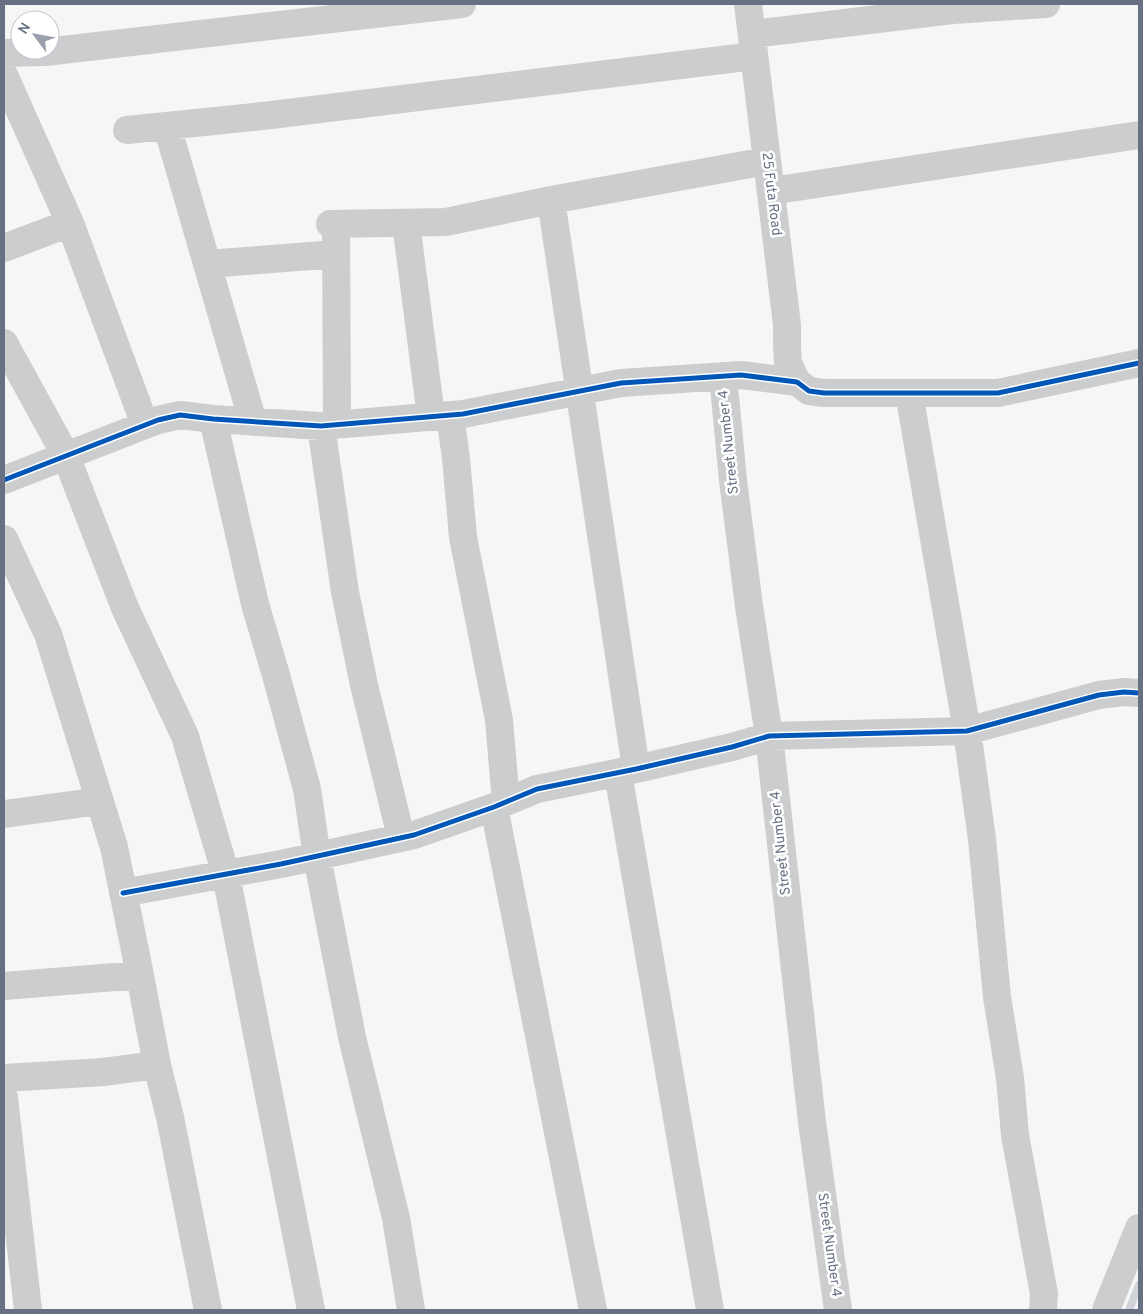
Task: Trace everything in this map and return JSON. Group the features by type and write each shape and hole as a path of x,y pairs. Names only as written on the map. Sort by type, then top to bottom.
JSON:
{"street":[{"path":"4,53 45,52 462,4"},
{"name":"25 Futa Road","path":"748,4 787,325 788,363 797,382"},
{"path":"127,130 263,116 753,45 953,10 1046,4"},
{"path":"4,75 70,223 145,425"},
{"path":"167,126 253,422"},
{"path":"771,192 1139,135"},
{"path":"401,837 364,684 345,592 329,425 336,254 333,224 446,222 551,200 767,161"},
{"path":"551,200 579,392 627,771 710,1310"},
{"path":"4,248 70,223"},
{"path":"406,223 440,416 456,458 463,537 499,720 500,805 593,1310"},
{"path":"207,264 336,254"},
{"path":"4,343 66,456 125,608 185,736 226,875 311,1310"},
{"path":"4,480 158,420 180,415 253,422 329,425 463,414 621,383 741,375 797,382 809,391 824,393 998,393 1139,363"},
{"name":"Street Number 4","path":"723,376 733,480 749,606 769,736 812,1122 838,1310"},
{"path":"909,393 967,731 982,839 997,997 1010,1078 1015,1134 1044,1294 1043,1310"},
{"path":"213,419 255,604 306,789 317,857 352,1036 396,1218 411,1310"},
{"path":"4,539 48,634 114,847 208,1310"},
{"path":"124,893 317,857 414,834 500,805 536,790 732,747 769,736 967,731 1099,695 1124,692 1139,693"},
{"path":"4,814 100,802"},
{"path":"4,986 140,975"},
{"path":"4,1078 103,1072 157,1065"},
{"path":"4,1098 28,1310"},
{"path":"1106,1310 1139,1228"}],"waterway":[{"path":"1129,1310 1139,1285"}],"cycle path":[{"path":"4,480 158,420 180,415 321,426 463,414 621,383 741,375 797,382 809,391 824,393 998,393 1139,363"},
{"path":"123,893 281,864 414,835 494,807 537,789 636,769 732,747 769,736 967,731 1099,695 1124,692 1139,693"}]}
